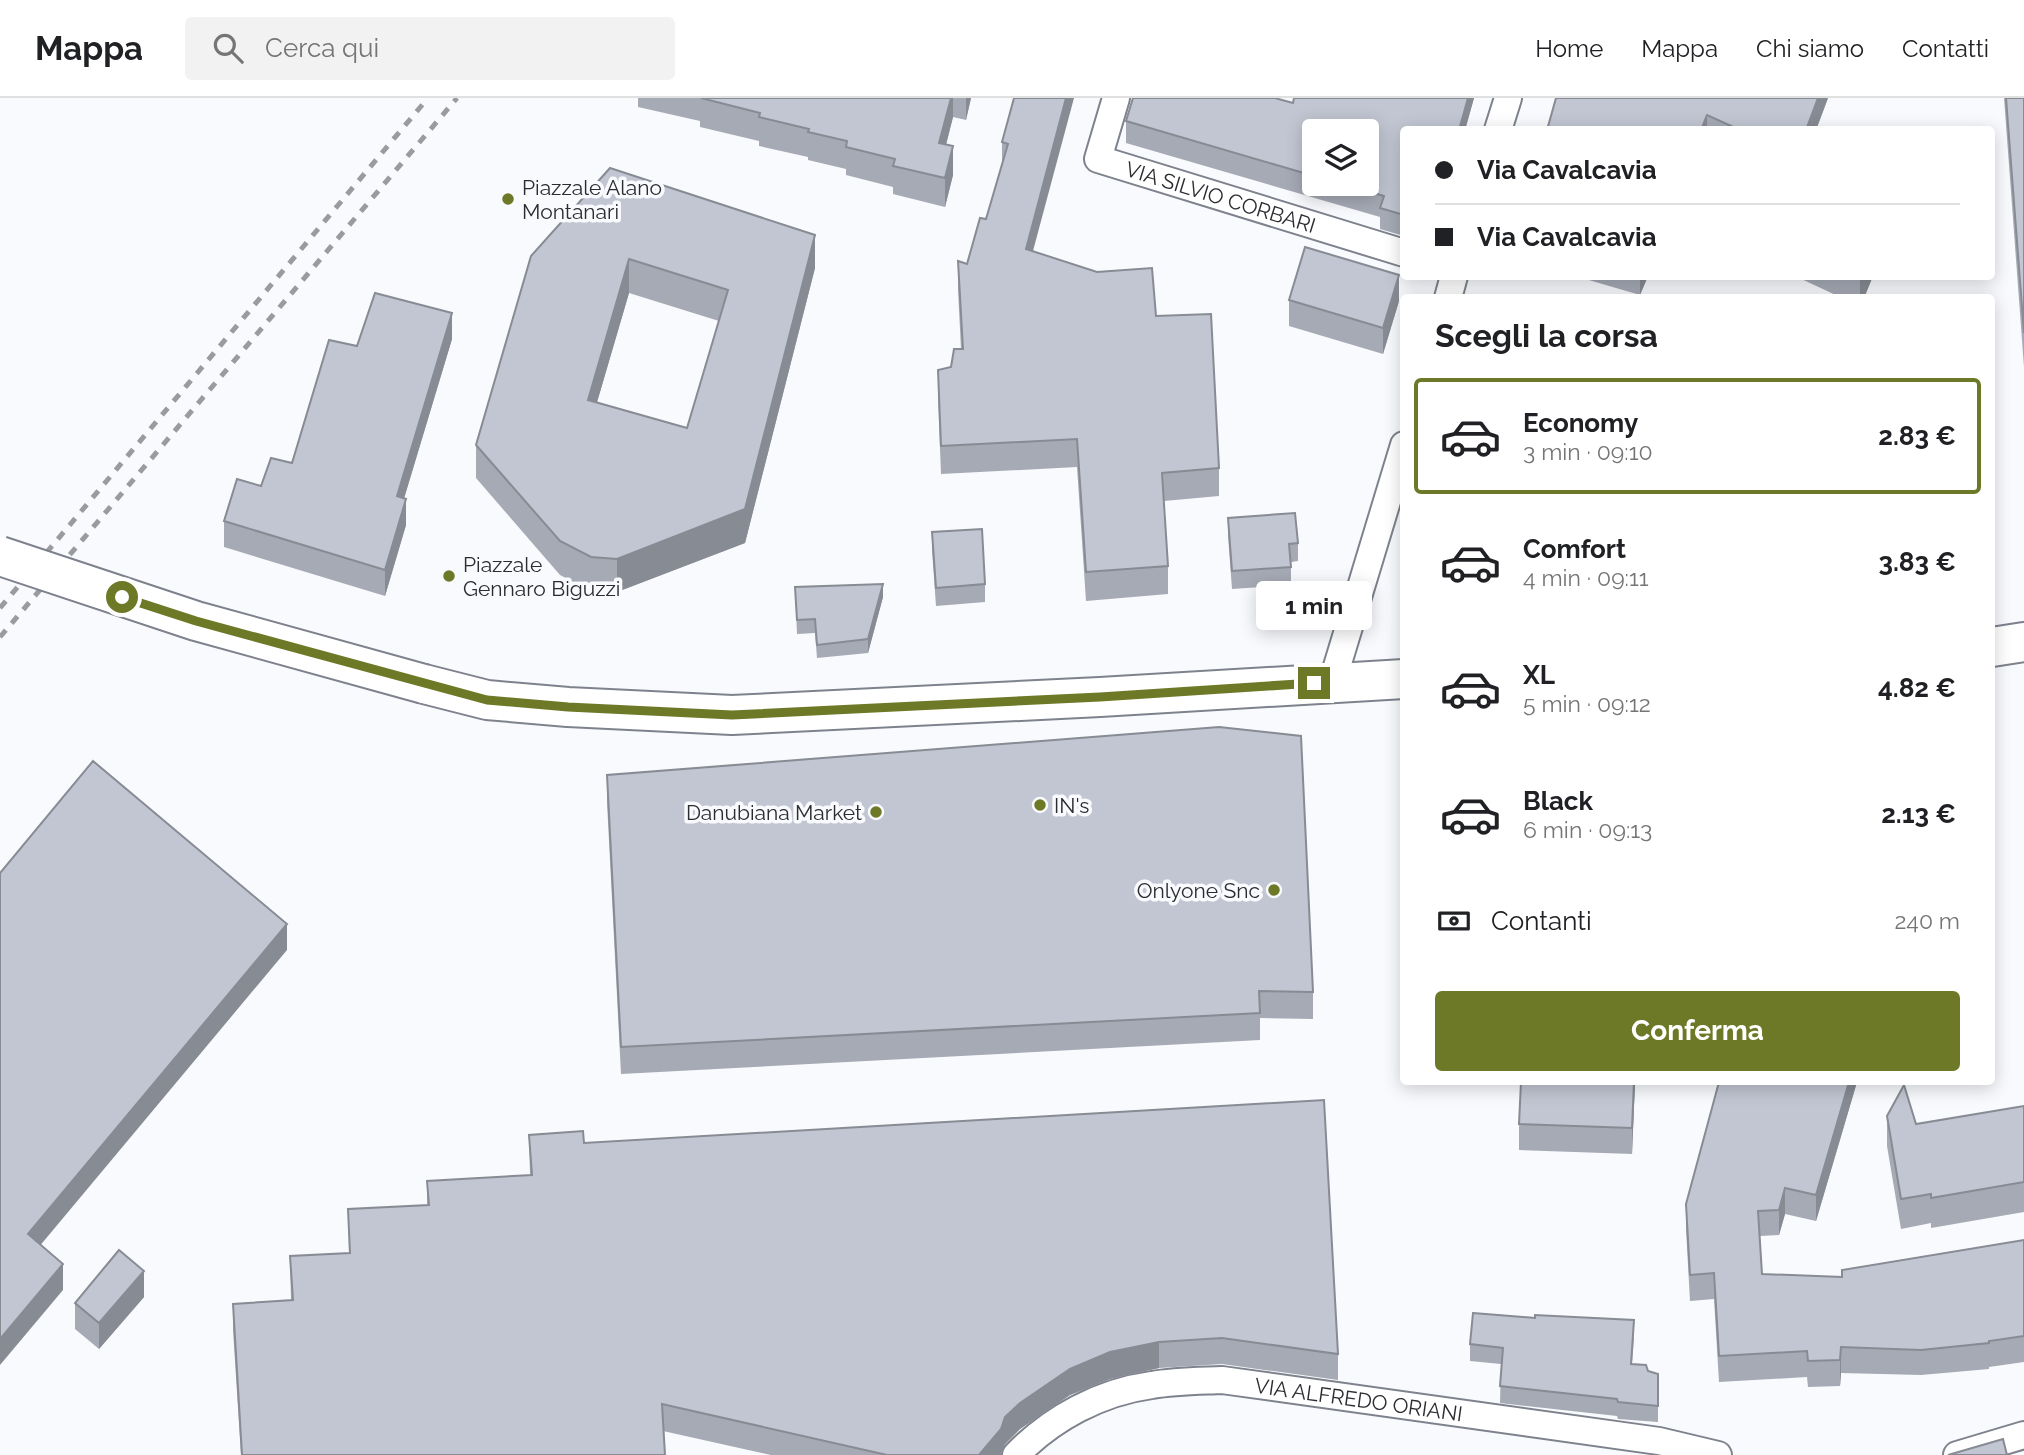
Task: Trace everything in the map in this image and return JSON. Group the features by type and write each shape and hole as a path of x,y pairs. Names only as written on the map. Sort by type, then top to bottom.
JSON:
{"main road":[{"path":"0,556 196,621 487,700 732,715 1400,679"},
{"path":"1995,647 2024,642"}],"street":[{"name":"VIA SILVIO CORBARI","path":"1116,98 1098,159 1400,252"},
{"path":"1499,126 1508,98"},
{"path":"1332,683 1400,458"},
{"path":"1995,659 2024,663"},
{"name":"VIA ALFREDO ORIANI","path":"1016,1455 1032,1438 1086,1402 1150,1385 1222,1380 1659,1441 1718,1455"},
{"path":"1957,1455 2024,1435"}],"building":[{"path":"701,98 951,98 939,143 953,146 945,178 893,166 895,159 846,147 847,141 808,132 809,129 759,117 760,113"},
{"path":"1014,98 1066,98 1026,249 1097,272 1152,268 1156,316 1211,314 1219,468 1162,473 1168,566 1086,572 1077,439 941,446 938,370 951,367 954,349 963,349 958,261 967,264 980,218 986,219 1008,144 1002,142"},
{"path":"1133,98 1275,98 1293,103 1294,98 1468,98 1460,126 1400,126 1400,214 1380,208 1384,196 1379,195 1379,119 1302,119 1302,172 1126,121"},
{"path":"1556,98 1818,98 1808,126 1731,126 1707,115 1703,126 1548,126"},
{"path":"2006,98 2024,98 2024,333"},
{"path":"610,168 815,235 745,509 617,559 591,557 560,541 476,445 531,256","holes":["629,259 728,290 687,428 588,400"]},
{"path":"1305,247 1399,275 1383,328 1289,300"},
{"path":"375,293 452,313 397,496 406,499 385,570 224,521 237,479 261,486 271,458 292,463 329,340 357,346"},
{"path":"1295,513 1298,543 1289,544 1291,567 1232,571 1228,518"},
{"path":"982,529 985,584 936,588 932,532"},
{"path":"883,584 868,639 817,645 815,619 797,620 795,587"},
{"path":"1219,727 1301,736 1313,992 1259,991 1260,1013 621,1047 607,775"},
{"path":"93,761 287,924 28,1234 63,1264 0,1339 0,873"},
{"path":"1521,1085 1634,1085 1632,1128 1519,1124"},
{"path":"1718,1085 1848,1085 1816,1195 1785,1188 1779,1210 1758,1211 1762,1274 1842,1277 1842,1270 2024,1240 2024,1336 1989,1343 1921,1350 1841,1347 1840,1360 1808,1361 1807,1351 1719,1356 1714,1273 1690,1275 1686,1204"},
{"path":"1904,1085 1916,1124 2024,1106 2024,1182 1931,1198 1931,1194 1901,1199 1887,1116"},
{"path":"1324,1100 1338,1354 1222,1338 1159,1342 1110,1352 1070,1369 1020,1403 1005,1417 1001,1429 979,1455 887,1455 662,1404 665,1455 242,1455 233,1304 293,1300 290,1256 350,1253 348,1209 429,1205 427,1181 532,1175 529,1135 583,1131 584,1143"},
{"path":"119,1250 144,1271 99,1323 75,1303"},
{"path":"1473,1313 1535,1318 1535,1315 1634,1320 1631,1364 1646,1365 1648,1371 1658,1374 1658,1406 1500,1386 1503,1348 1470,1344"},
{"path":"2003,1439 2007,1455 1948,1455"}],"railway":[{"path":"0,608 428,98"},
{"path":"0,637 457,98"}],"place":[{"name":"Piazzale Alano Montanari","path":"508,199"},
{"name":"Piazzale Gennaro Biguzzi","path":"449,576"},
{"name":"IN's","path":"1040,805"},
{"name":"Danubiana Market","path":"876,812"},
{"name":"Onlyone Snc","path":"1274,890"}],"route":[{"path":"122,597 196,621 487,700 568,707 732,715 1100,697 1314,683"}]}
